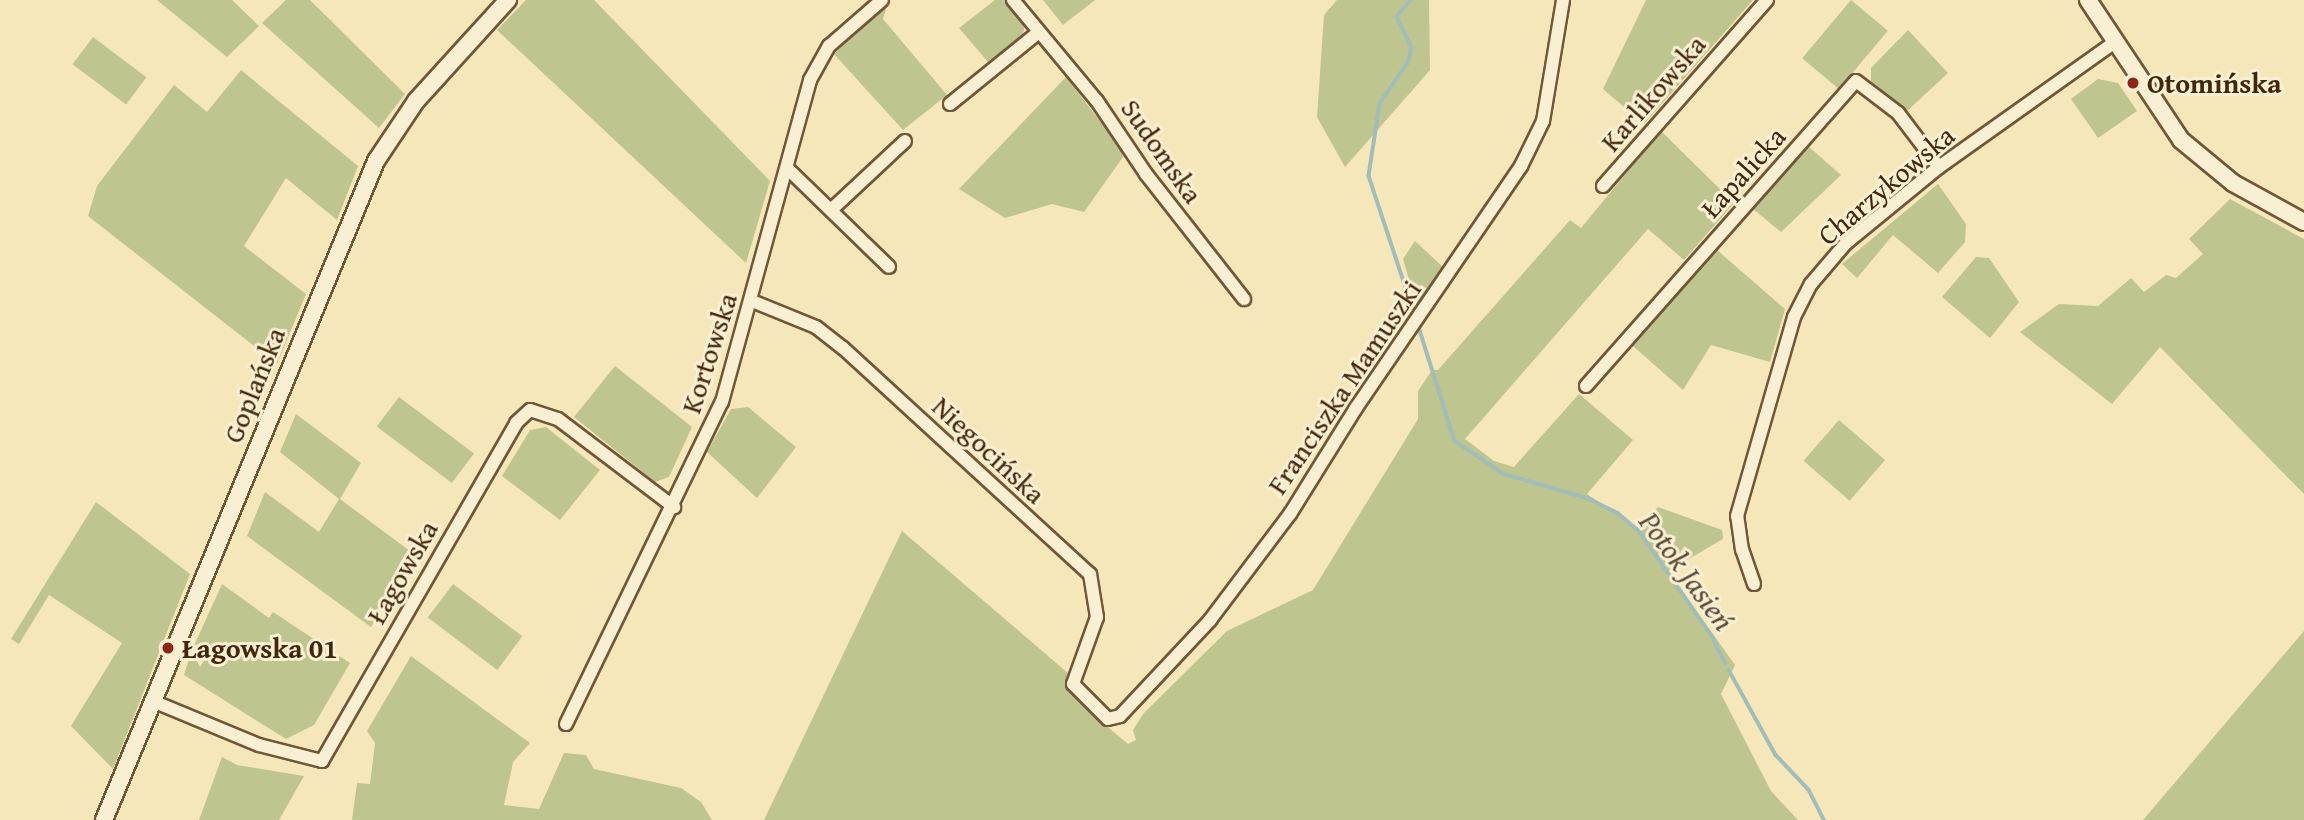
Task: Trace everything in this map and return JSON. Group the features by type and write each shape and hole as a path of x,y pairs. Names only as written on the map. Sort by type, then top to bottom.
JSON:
{"street":[{"name":"Kortowska","path":"566,724 674,507 722,402 752,301 810,80 829,46 882,0"},
{"name":"Sudomska","path":"1013,0 1112,121 1146,174 1244,299"},
{"name":"Franciszka Mamuszki","path":"1075,691 1108,719 1120,716 1210,620 1290,514 1535,142 1543,121 1563,0"},
{"name":"Karlikowska","path":"1603,186 1768,0"},
{"path":"2088,0 2181,140 2207,164 2304,222"},
{"name":"Goplańska","path":"104,820 155,702 376,161 416,101 506,1"},
{"path":"950,104 1039,32"},
{"name":"Charzykowska","path":"1754,584 1742,550 1737,516 1794,317 1811,284 1846,243 1939,167 2115,41"},
{"name":"Łapalicka","path":"1586,386 1856,80 1898,113 1939,167"},
{"path":"831,210 905,141"},
{"path":"787,168 889,267"},
{"name":"Niegocińska","path":"752,301 816,327 843,348 1090,574 1097,617 1073,684 1075,691"},
{"name":"Łagowska","path":"155,702 259,745 322,761 516,423 530,410 558,419 674,507"}],"green space":[{"path":"157,0 232,0 259,26 227,57"},
{"path":"286,0 310,0 405,94 379,128 262,23"},
{"path":"526,0 594,0 770,181 746,263 497,30"},
{"path":"995,0 1005,0 1025,24 1023,34 988,62 959,28"},
{"path":"1043,0 1095,0 1063,25"},
{"path":"1337,0 1429,0 1430,70 1345,167 1317,117 1324,15"},
{"path":"1646,0 1753,0 1644,124 1603,89"},
{"path":"1851,0 1888,31 1839,89 1802,58"},
{"path":"887,5 883,19 947,95 903,130 834,54"},
{"path":"1908,30 1948,73 1906,112 1871,81 1871,68"},
{"path":"93,37 147,77 126,104 73,64"},
{"path":"241,70 358,166 337,220 286,178 244,246 306,294 277,364 88,216 97,186 174,85 207,112"},
{"path":"1066,77 1119,146 1123,157 1084,212 1052,204 1005,218 959,189"},
{"path":"2098,79 2118,83 2137,111 2098,138 2071,99"},
{"path":"1661,131 1734,203 1684,260 1648,229 1465,439 1494,461 1514,467 1579,394 1633,440 1587,494 1639,528 1658,507 1722,530 1723,539 1668,571 1735,665 1721,694 1771,791 1798,820 764,820 902,531 1069,674 1069,688 1090,712 1128,744 1136,740 1133,730 1143,714 1227,631 1313,590 1418,419 1418,391 1432,370 1438,370 1570,220 1581,228"},
{"path":"1808,146 1841,175 1781,232 1753,209"},
{"path":"1938,184 1966,224 1965,242 1938,273 1893,235 1857,278 1842,264"},
{"path":"2230,199 2304,239 2304,494 2160,347 2112,404 2020,332 2059,304 2098,306 2131,278 2144,292 2166,275 2176,278 2203,254 2189,239"},
{"path":"1415,241 1443,267 1443,273 1416,304 1403,259"},
{"path":"1717,250 1785,309 1770,362 1711,345 1683,390 1633,346"},
{"path":"1976,257 1989,258 2019,302 1990,338 1942,297"},
{"path":"615,366 692,427 669,477 655,482 574,417"},
{"path":"399,397 474,454 452,483 377,427"},
{"path":"748,407 796,447 757,498 707,452 731,409"},
{"path":"296,414 361,463 340,499 414,554 371,627 247,536 265,492 319,532 339,499 280,452"},
{"path":"1839,420 1885,460 1850,501 1804,461"},
{"path":"546,427 600,470 560,520 502,476 530,430"},
{"path":"96,502 190,574 113,769 71,726 122,643 49,595 19,644 11,639"},
{"path":"222,584 269,618 273,612 350,663 314,725 286,739 184,675 189,659 195,658 200,667 210,651 192,650"},
{"path":"453,584 522,636 497,670 428,618"},
{"path":"2304,631 2304,820 2143,820"},
{"path":"411,656 530,743 513,762 504,805 539,809 564,753 586,755 594,769 681,788 701,802 712,820 352,820 357,783 370,784 375,743 367,731"},
{"path":"222,757 237,765 304,776 279,820 199,820"}],"waterway":[{"name":"Potok Jasień","path":"1411,0 1397,17 1412,48 1408,63 1380,104 1369,176 1413,309"},
{"name":"Potok Jasień","path":"1418,324 1455,441 1504,474 1587,498 1618,513 1640,532 1713,638 1725,663"},
{"name":"Potok Jasień","path":"1729,670 1776,755 1809,790 1824,820"}],"place":[{"name":"Otomińska","path":"2133,83"},
{"name":"Łagowska 01","path":"168,648"}]}
